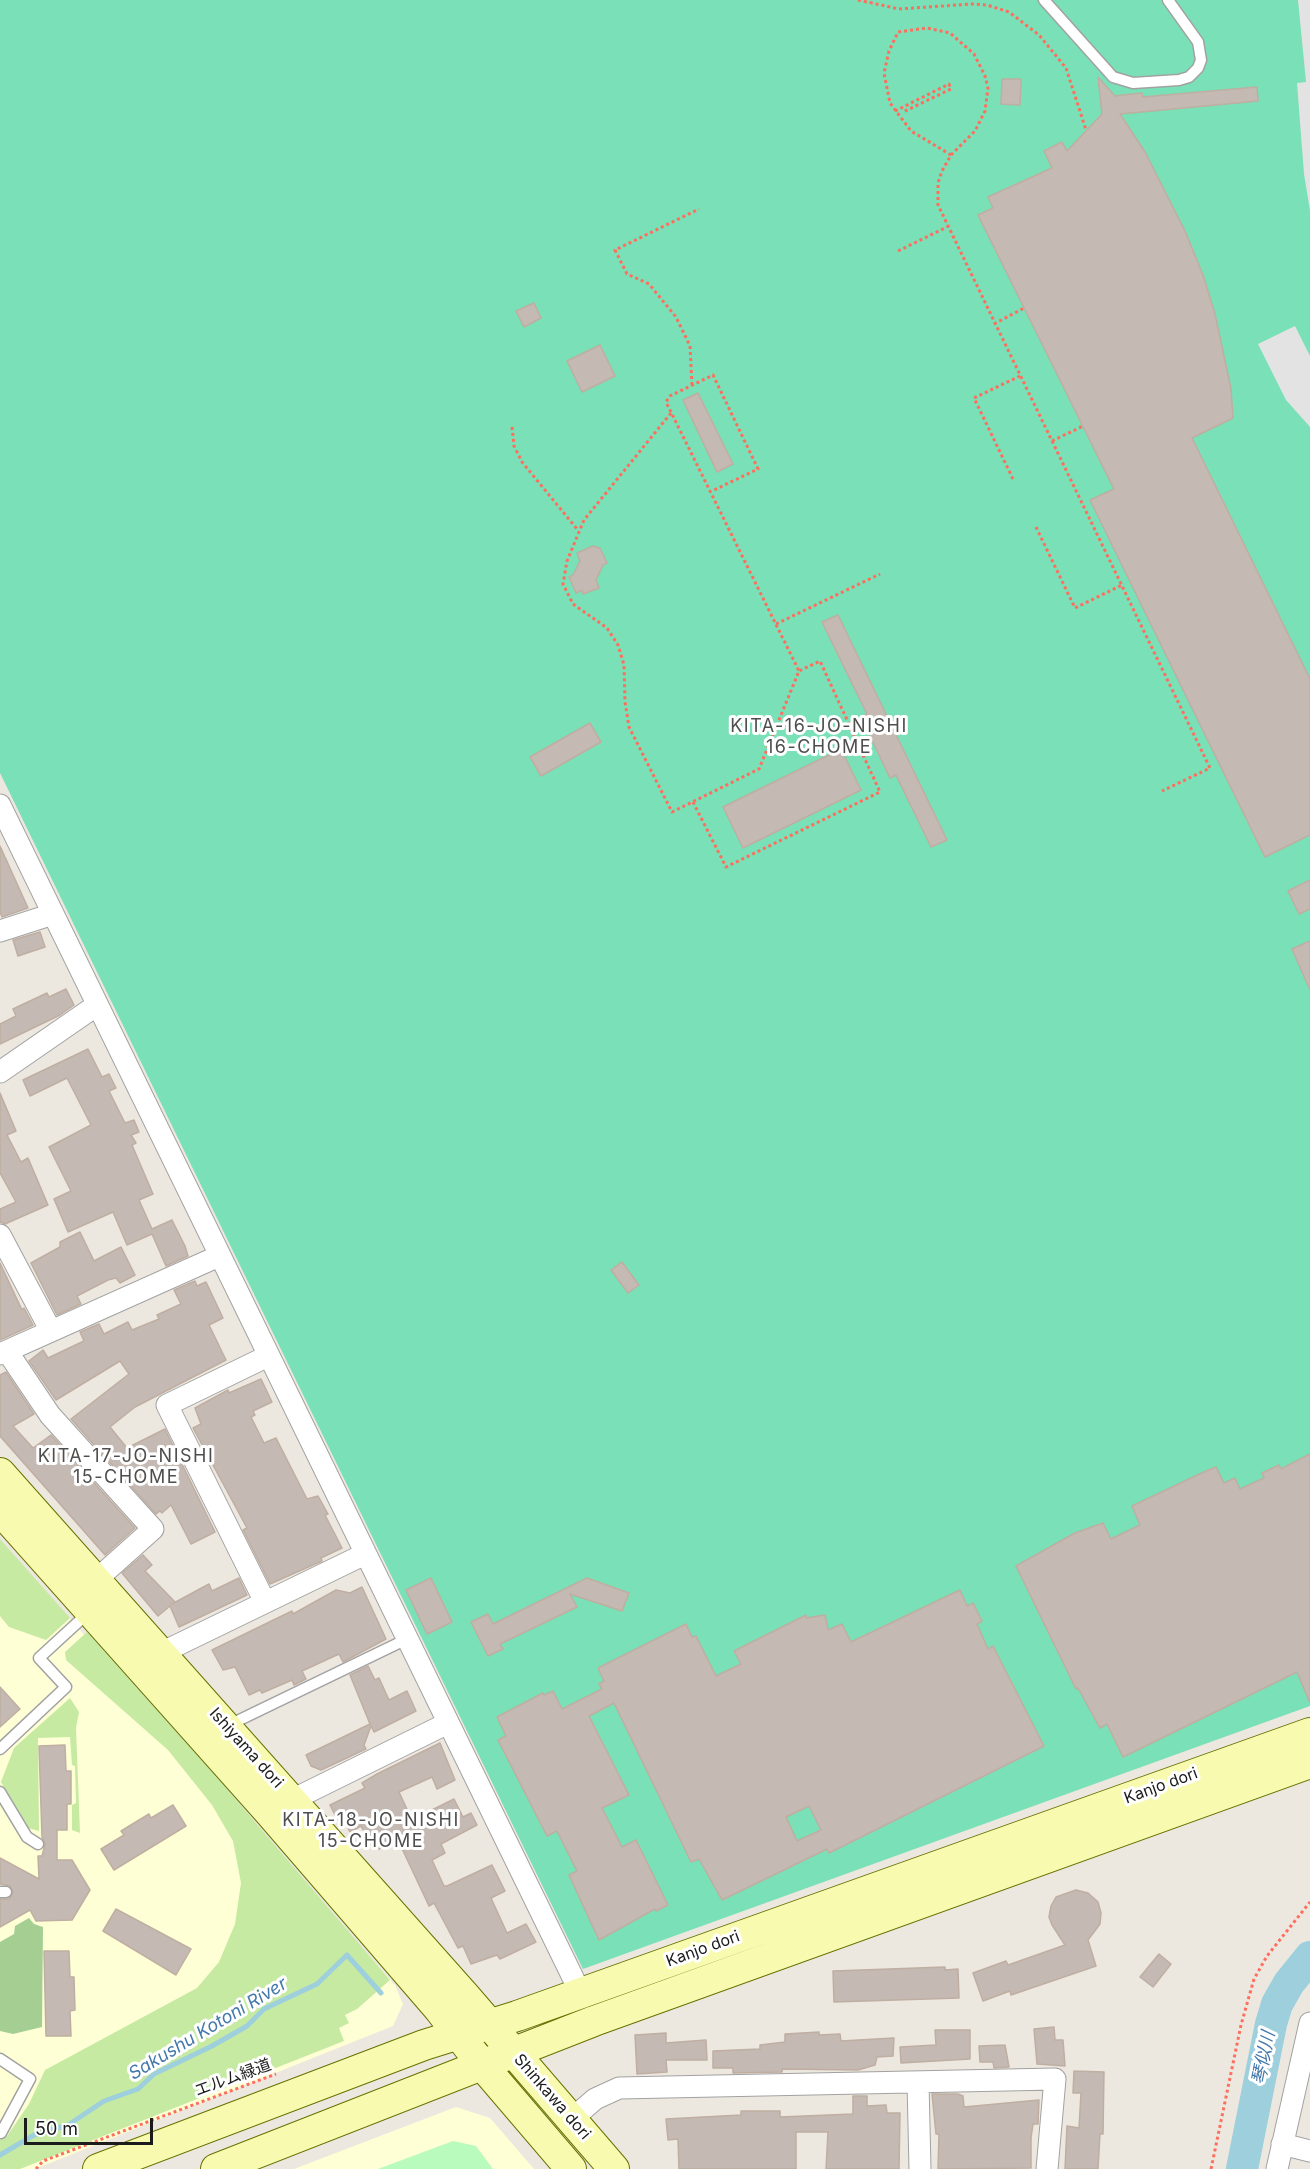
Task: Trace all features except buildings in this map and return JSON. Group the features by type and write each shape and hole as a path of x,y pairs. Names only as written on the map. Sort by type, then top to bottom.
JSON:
{"main road":[{"name":"Ishiyama dori","path":"0,1473 490,2025"},
{"name":"Ishiyama dori","path":"0,1510 270,1813 459,2034"},
{"name":"Kanjo dori","path":"98,2169 459,2034 490,2025 1310,1733"},
{"name":"Kanjo dori","path":"216,2169 594,2021 1310,1763"},
{"name":"Shinkawa dori","path":"490,2025 614,2169"},
{"name":"Shinkawa dori","path":"459,2034 483,2066 571,2169"}],"street":[{"path":"0,805 579,1992"},
{"path":"0,931 54,914"},
{"path":"0,1072 97,1005"},
{"path":"0,1235 51,1331"},
{"path":"96,1580 153,1529 50,1415 4,1352 219,1256"},
{"path":"265,1602 167,1405 268,1356"},
{"path":"161,1653 365,1554"},
{"path":"292,1800 448,1723"},
{"path":"1277,2169 1310,2023"},
{"path":"572,2119 595,2099 619,2088 1055,2079 1047,2169"},
{"path":"918,2082 920,2169"},
{"path":"1281,2144 1310,2151"}],"lane":[{"path":"1044,0 1113,76 1133,83 1179,80 1189,77 1198,68 1201,60 1198,42 1168,0"},
{"path":"0,1749 66,1687 39,1658 90,1611"},
{"path":"226,1726 407,1639"},
{"path":"0,1792 27,1837 38,1844"},
{"path":"0,2059 30,2079 1,2133"}],"path":[{"path":"858,0 899,9 979,4 1009,12 1049,44 1066,68 1086,130"},
{"path":"951,155 911,131 895,111 887,94 884,73 889,51 898,32 915,28 939,29 959,39 974,54 981,67 988,88 987,100 975,131 951,155 942,171 937,194 938,205 947,228 1210,768 1162,791"},
{"path":"895,111 949,84 951,88 903,112"},
{"path":"692,385 690,346 676,317 649,284 627,274 615,250 699,209"},
{"path":"898,251 947,228"},
{"path":"994,324 1024,308"},
{"path":"711,491 758,469 713,375 670,396 666,402 799,671"},
{"path":"1013,479 974,398 1020,376"},
{"path":"671,413 578,530 563,574 564,591 573,604 607,628 618,645 624,665 625,702 632,737 672,812 759,769 799,671 820,661 880,792 726,867 693,802"},
{"path":"1052,441 1083,426"},
{"path":"512,427 514,446 522,462 578,530"},
{"path":"1036,527 1075,608 1122,585"},
{"path":"776,624 880,574"},
{"path":"1210,2169 1241,2025 1254,1979 1267,1956 1310,1902"},
{"name":"エルム緑道","path":"36,2169 43,2161 286,2071"}],"shaded area":[{"path":"1298,0 1310,0 1310,211 1304,174 1297,83 1306,82"},
{"path":"1295,326 1310,356 1310,427 1286,400 1258,344"},
{"path":"0,1540 395,1985 403,2004 393,2026 35,2169 0,2169"},
{"path":"456,2107 490,2118 534,2169 294,2169"}],"green space":[{"path":"0,0 1310,0 1310,1706 583,1969 0,773"},
{"path":"0,1539 70,1618 46,1640 9,1627 0,1616"},
{"path":"87,1632 226,1788 390,1980 357,2009 345,2015 349,2023 339,2028 344,2041 20,2169 0,2169 0,2140 7,2136 29,2104 45,2070 197,1988 219,1962 235,1924 241,1883 233,1841 212,1805 168,1750 66,1660 65,1652"},
{"path":"70,1698 79,1712 76,1728 80,1833 72,1830 72,1805 76,1803 75,1766 72,1765 70,1737 38,1738 39,1831 28,1828 1,1782 14,1748"},
{"path":"29,1918 34,1924 43,1927 42,2027 13,2034 0,2031 0,1942 14,1934 15,1926"},
{"path":"453,2141 476,2146 493,2169 378,2169"}],"waterway":[{"name":"Sakushu Kotoni River","path":"0,2155 34,2135 68,2125 104,2101 138,2089 154,2074 247,2026 264,2009 317,1984 347,1955 381,1993"},
{"name":"琴似川","path":"1242,2169 1277,2004 1289,1983 1310,1957"}],"district":[{"name":"KITA-16-JO-NISHI 16-CHOME","path":"819,737"},
{"name":"KITA-17-JO-NISHI 15-CHOME","path":"126,1467"},
{"name":"KITA-18-JO-NISHI 15-CHOME","path":"371,1831"}]}
